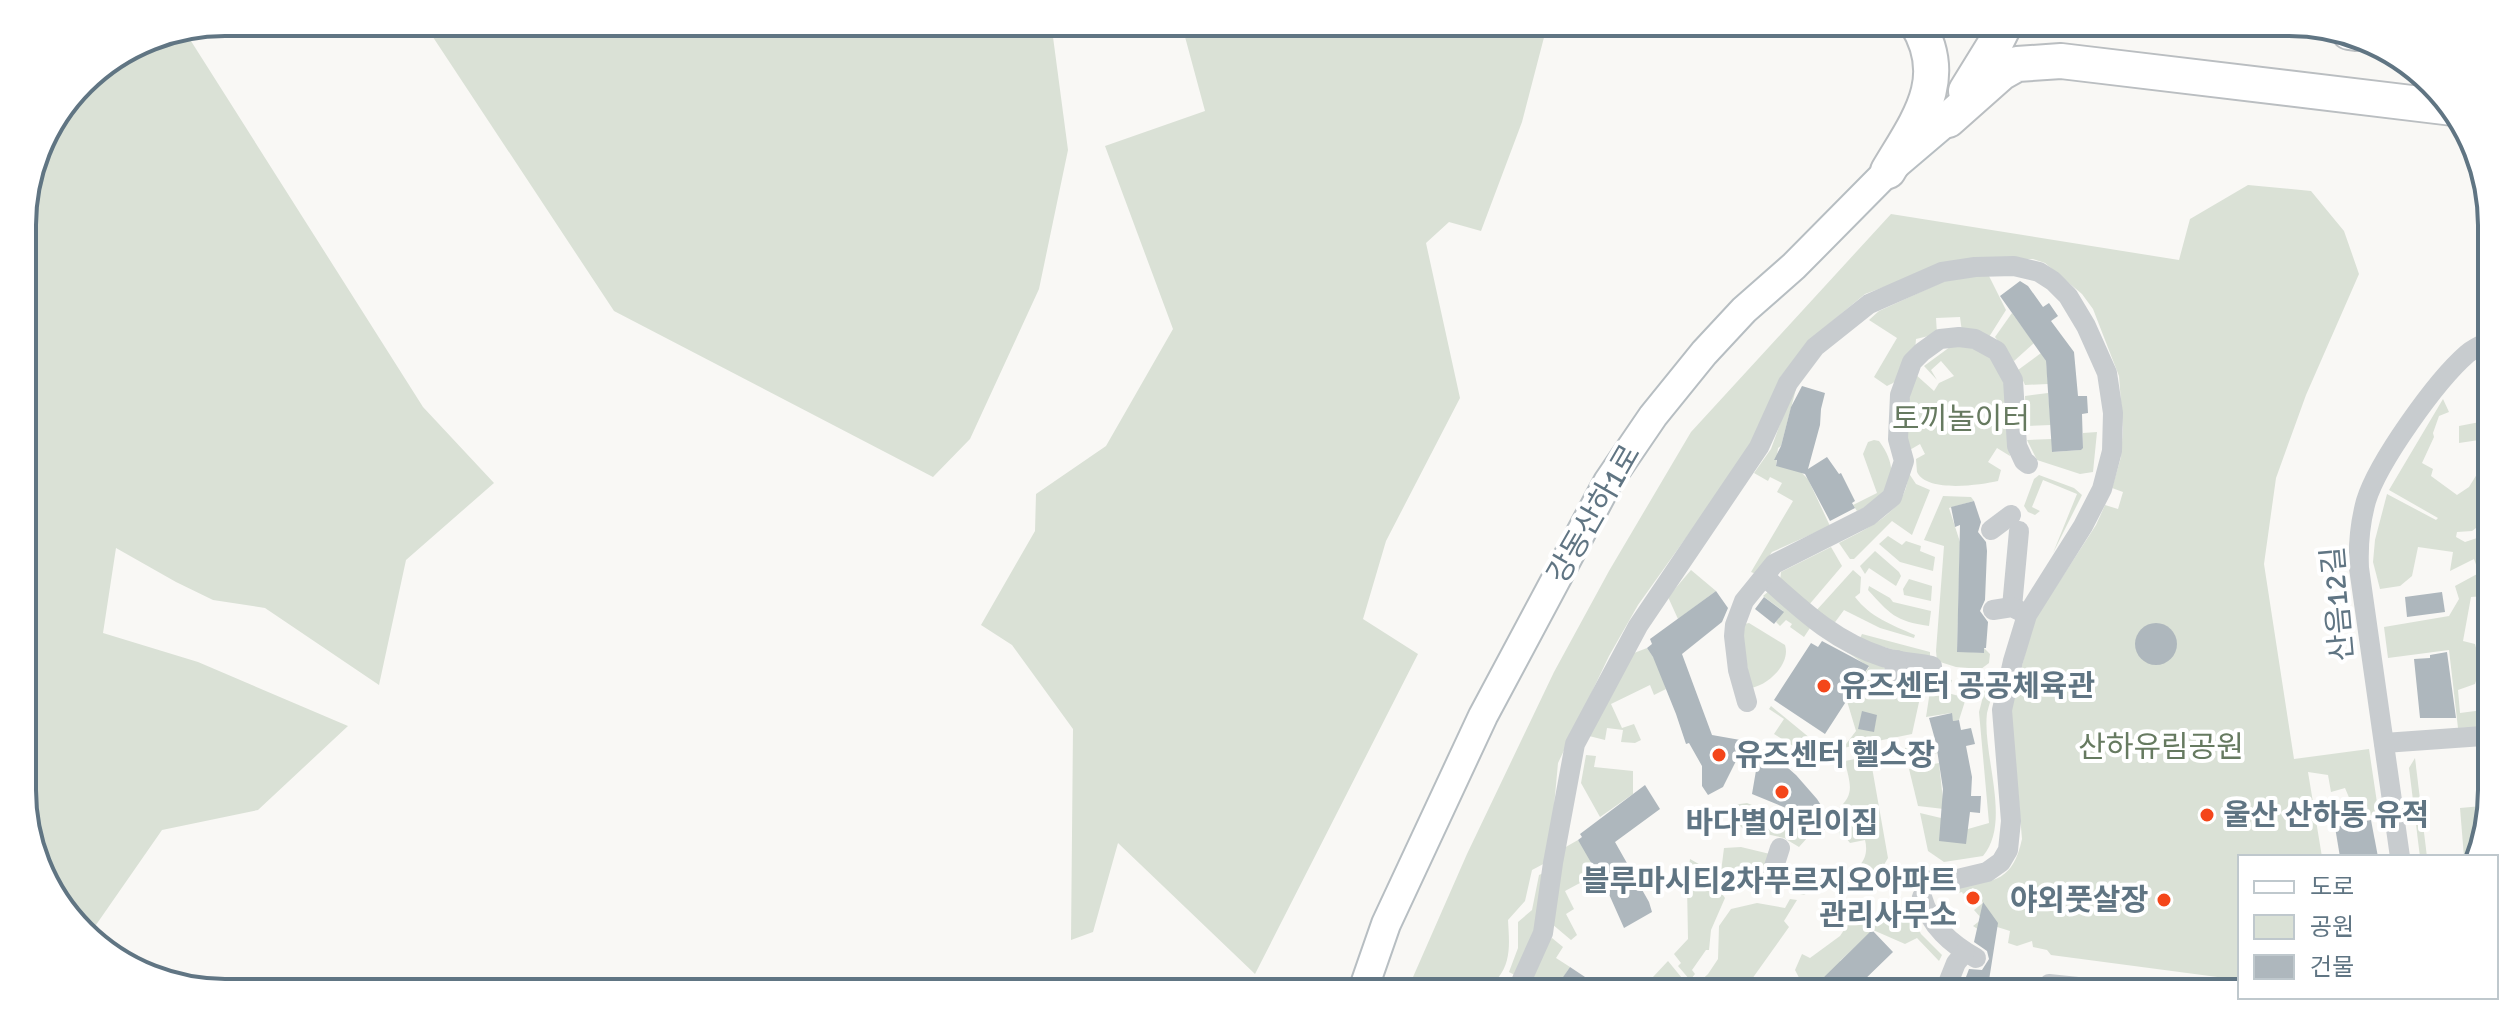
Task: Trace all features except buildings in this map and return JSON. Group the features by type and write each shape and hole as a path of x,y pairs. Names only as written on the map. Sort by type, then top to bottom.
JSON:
{"highway":[{"path":"1888,171 1922,114 1931,90 1932,69 1922,36"},
{"path":"1948,120 1999,36"},
{"path":"1948,120 2009,68 2017,64 2061,61 2436,106"}],"street":[{"name":"강동산하1로","path":"1367,979 1386,924 1483,716 1608,482 1653,416 1744,310 1794,266 1888,171 1948,120"},
{"path":"1522,979 1543,933 1575,744 1638,626 1759,447 1788,383 1815,347 1869,304 1942,272 2014,266 2039,272 2068,296 2086,326 2107,373 2113,413 2112,451 2102,489 2083,526 2011,610"},
{"path":"1747,702 1738,670 1734,636 1744,601 1774,564 1869,516 1892,497 1904,461 1898,439 1904,379 1912,362 1940,339 1975,339 1997,351 2013,380 2017,446 2028,464"},
{"name":"산음12길","path":"2400,855 2359,568 2360,539 2366,502 2375,479 2438,384 2469,352 2478,347"},
{"path":"1950,979 1956,963 1967,955 1938,930 1918,888 1987,872 2001,862 2008,850 2011,821 2002,710 2013,661 2011,610 2015,523 1991,530"},
{"path":"1765,577 1832,634 1885,658 1932,666"},
{"path":"1891,686 1897,660"},
{"path":"2384,743 2478,736"},
{"path":"1770,879 1780,848"}],"green space":[{"path":"432,36 1053,36 1068,150 1039,289 970,439 933,477 614,311"},
{"path":"1185,36 1544,36 1522,122 1481,231 1449,222 1426,243 1460,398 1386,541 1363,619 1418,654 1255,974 1118,843 1093,932 1071,940 1073,729 1012,645 981,625 1035,531 1036,494 1106,446 1173,329 1105,146 1205,111"},
{"path":"190,40 423,407 494,483 406,560 379,685 265,608 213,600 116,548 103,633 198,662 348,726 258,810 162,830 95,927 55,874 40,827 36,790 36,212 42,176 55,141 91,91 130,61 152,50"},
{"name":"산하유림공원","path":"2248,185 2311,191 2344,231 2359,274 2306,395 2276,478 2264,564 2294,759 2369,749 2379,816 2356,814 2345,788 2331,792 2328,775 2308,772 2322,855 2238,855 2238,979 2051,955 2047,950 2033,947 2032,941 2017,946 2008,943 2010,931 1994,926 1990,937 1973,926 1982,919 1974,910 1983,903 1973,888 1963,894 1954,894 1958,886 1983,883 2001,876 2014,863 2022,839 2011,710 2033,622 2096,525 2105,505 2118,509 2123,492 2112,488 2121,457 2123,428 2119,376 2093,309 2082,294 2045,263 2033,259 1982,259 1952,262 1865,294 1818,333 1781,376 1750,448 1638,605 1609,656 1558,763 1549,861 1532,870 1525,901 1508,920 1506,965 1497,979 1412,979 1467,854 1554,672 1691,432 1891,214 2179,260 2190,219"},
{"path":"1988,274 2006,310 1989,337 1962,332 1960,317 1936,318 1937,334 1916,339 1915,351 1903,358 1903,372 1899,379 1887,386 1874,377 1897,338 1869,320 1879,311 1947,280"},
{"path":"2012,313 2034,343 2014,361 1995,337"},
{"name":"토끼놀이터","path":"1954,344 1979,349 1987,354 1994,360 2002,377 2009,401 2003,403 2010,456 1997,448 1988,462 2001,470 1998,481 1954,486 1931,483 1917,472 1916,459 1925,454 1920,444 1908,451 1906,412 1915,374 1934,391 1939,383 1954,376 1941,361 1931,370 1937,380 1924,366"},
{"path":"2041,353 2046,361 2048,384 2025,385 2018,370"},
{"path":"1797,385 1776,465 1801,472 1808,479 1830,526 1772,552 1756,574 1751,572 1793,501 1777,492 1782,483 1770,477 1768,481 1754,473 1771,449"},
{"path":"2048,393 2051,425 2026,426 2025,396"},
{"path":"2443,399 2449,412 2439,416 2434,437 2422,463 2433,469 2431,476 2457,495 2469,487 2478,472 2478,526 2472,531 2457,532 2456,537 2465,542 2478,538 2478,570 2474,559 2450,571 2453,552 2418,547 2412,576 2400,586 2380,589 2373,562 2375,540 2387,494 2436,520 2438,518 2389,490"},
{"path":"2478,422 2478,440 2459,443 2459,426"},
{"path":"2097,432 2093,472 2080,474 2037,460 2027,440 2052,439 2053,452 2080,450 2083,447 2083,433"},
{"path":"1879,441 1890,463 1889,483 1878,499 1857,511 1853,505 1877,493 1863,454 1868,442"},
{"path":"1908,472 1916,484 1930,490 1912,535 1892,521 1854,559 1850,559 1839,543 1874,524 1894,508 1907,486"},
{"path":"2039,475 2074,488 2082,495 2053,553 2077,494 2043,480 2032,507 2040,511 2035,515 2028,512 2024,506 2034,479"},
{"path":"1943,496 1971,497 1974,501 1949,508 1960,542 1957,651 1983,653 1984,648 1990,654 1989,663 1981,669 1956,667 1937,661 1944,546 1924,540"},
{"path":"1888,536 1902,545 1906,541 1921,546 1920,551 1935,557 1933,571 1900,562 1879,544"},
{"path":"1831,547 1842,566 1808,606 1780,581 1781,572"},
{"path":"1875,551 1899,572 1901,576 1896,586 1869,568 1865,574 1860,566"},
{"path":"1691,570 1716,591 1678,619 1668,597"},
{"path":"1853,570 1861,577 1860,593 1855,597 1861,604 1882,620 1915,635 1914,638 1880,628 1844,610 1833,625 1815,612"},
{"path":"2478,574 2478,596 2471,597 2463,641 2475,644 2478,674 2475,684 2458,690 2460,713 2478,711 2478,727 2458,728 2449,650 2388,658 2384,627 2449,616 2459,599 2455,586"},
{"path":"1909,579 1932,586 1931,601 1904,595 1903,589"},
{"path":"1869,586 1893,602 1931,611 1929,626 1908,622 1894,615 1868,590"},
{"path":"1769,591 1810,628 1804,637 1786,620 1780,626 1776,622 1783,611 1763,596"},
{"path":"1749,623 1785,645 1786,652 1777,672 1764,683 1751,688 1740,625"},
{"path":"1862,634 1930,652 1930,660 1859,640"},
{"path":"1834,643 1887,669 1878,682 1900,688 1906,667 1925,671 1916,691 1921,693 1912,734 1843,748 1856,731 1847,701 1869,667"},
{"path":"1647,648 1658,664 1666,689 1654,695 1650,685 1611,704 1622,728 1634,724 1641,740 1621,742 1623,730 1607,728 1605,740 1589,736 1634,653"},
{"path":"1937,675 1952,680 1948,693 1966,698 1959,720 1953,721 1951,713 1926,717 1930,691"},
{"path":"1986,685 1994,688 1987,713 1996,807 1991,842 1983,856 1944,862 1928,851 1920,813 1968,829 1989,823 1979,712"},
{"path":"1771,706 1833,757 1808,764 1801,751 1774,734 1784,719 1769,709"},
{"path":"1936,743 1938,753 1906,759 1905,748"},
{"path":"1586,755 1596,756 1594,767 1633,771 1633,794 1600,817 1581,783"},
{"path":"1870,756 1888,858 1882,868 1839,879 1838,872 1857,868 1866,853 1865,840 1850,843 1840,837 1836,811 1847,799 1850,789 1845,761"},
{"path":"2415,758 2427,855 2420,855 2409,768"},
{"path":"1939,763 1944,809 1918,806 1909,769"},
{"path":"1747,803 1789,820 1808,837 1799,847 1784,838 1743,829 1733,818 1733,805"},
{"path":"2477,806 2466,855 2464,855 2460,808"},
{"path":"1578,840 1608,892 1602,892 1593,876 1565,891 1574,909 1566,914 1577,935 1571,940 1552,924 1564,848"},
{"path":"1741,847 1770,854 1762,878 1733,891 1732,888 1727,889 1721,872 1724,848"},
{"path":"1690,859 1711,871 1712,880 1725,898 1711,930 1709,950 1692,970 1695,974 1691,979 1678,966 1681,963 1674,954 1688,939"},
{"path":"1779,861 1812,890 1804,895 1792,892 1793,886 1779,881"},
{"path":"1548,871 1540,933 1520,978 1509,972 1518,948 1518,922 1532,910 1539,875"},
{"path":"1790,899 1797,900 1784,921 1789,927 1752,979 1703,979 1718,959 1719,926 1731,909 1757,903 1785,908"},
{"path":"1909,909 1921,934 1942,955 1939,961 1917,938 1905,944 1873,930 1822,979 1800,979 1795,970 1802,954 1810,958 1840,936 1848,924"},
{"path":"1552,938 1563,947 1556,958 1570,967 1562,979 1532,979 1542,949"},
{"path":"1668,961 1683,979 1651,979"}],"place":[{"name":"유즈센터 공공체육관","path":"1824,686"},
{"name":"유즈센터 헬스장","path":"1719,755"},
{"name":"바다별어린이집","path":"1782,792"},
{"name":"울산 산하동 유적","path":"2207,815"},
{"name":"블루마시티2차푸르지오아파트 관리사무소","path":"1973,898"},
{"name":"야외풋살장","path":"2164,900"}]}
